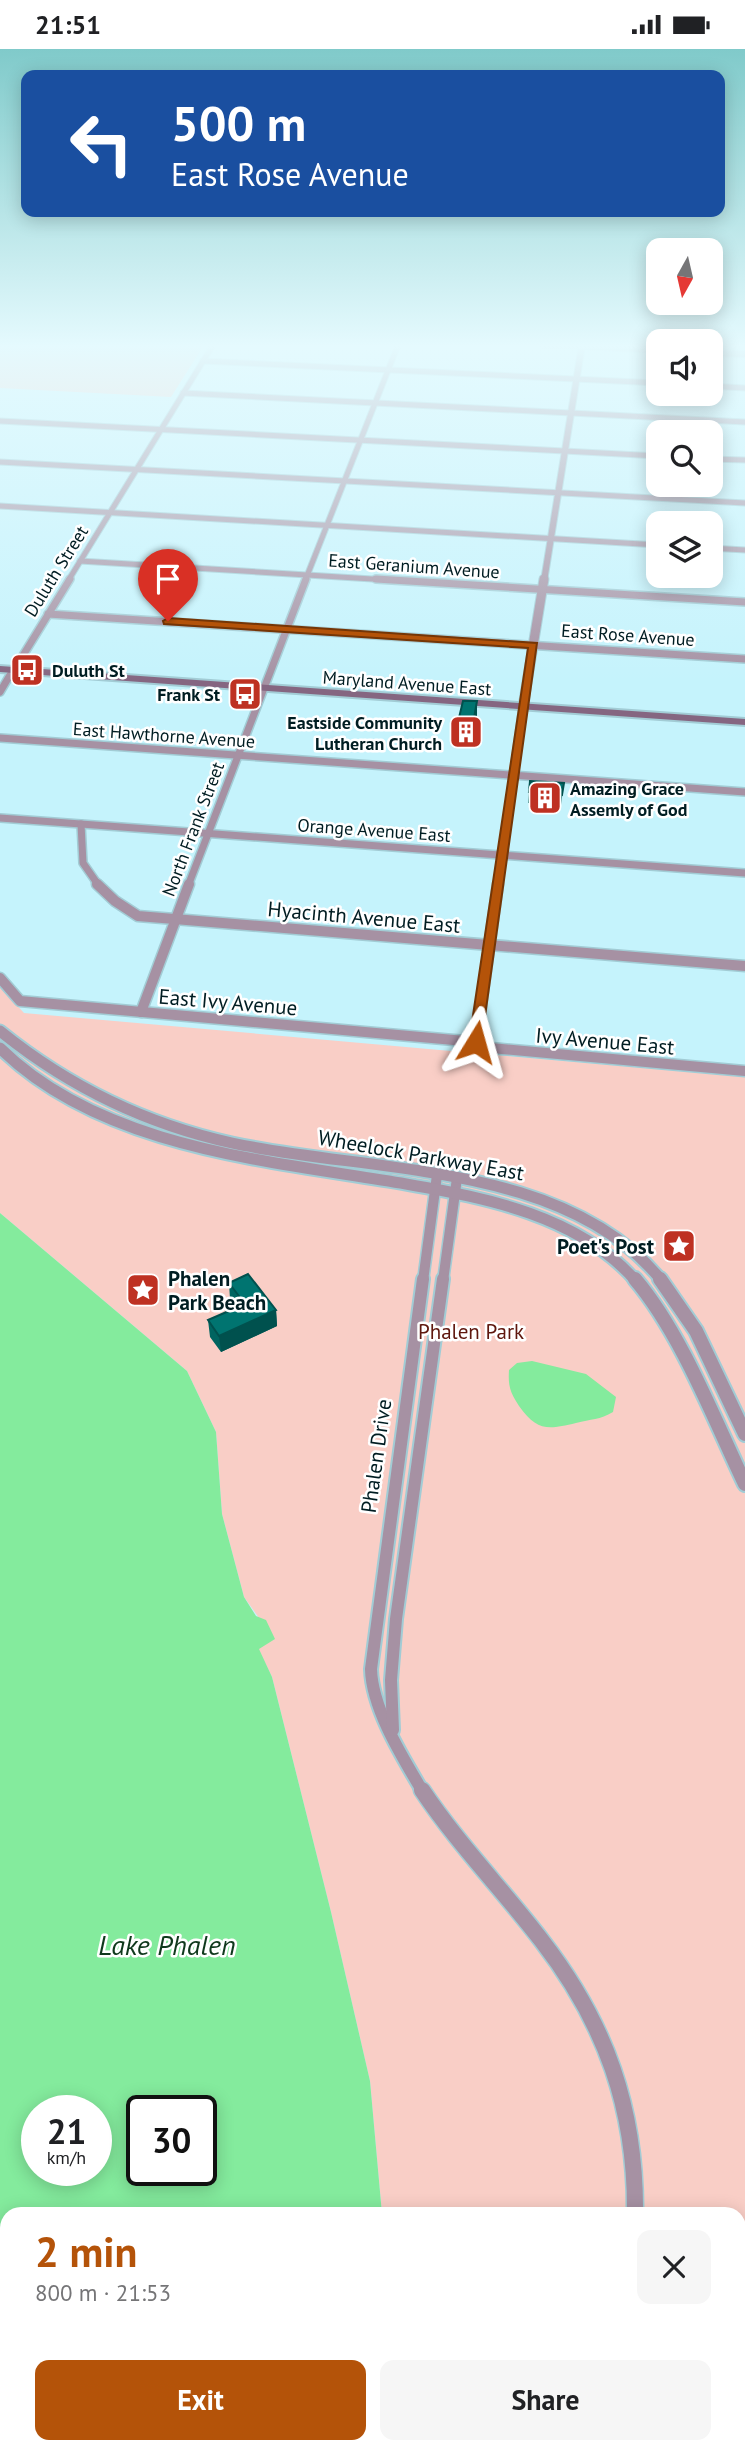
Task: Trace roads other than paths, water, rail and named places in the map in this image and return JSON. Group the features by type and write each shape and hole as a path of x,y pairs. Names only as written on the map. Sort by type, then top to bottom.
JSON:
{"main road":[{"name":"Maryland Avenue East","path":"6,672 745,722"}],"street":[{"name":"Duluth Street","path":"0,692 6,672 48,614 144,457"},
{"name":"North Frank Street","path":"141,1012 353,457"},
{"path":"476,1042 523,707 563,457"},
{"path":"723,459 745,460"},
{"path":"0,462 745,503"},
{"path":"0,517 4,507 646,544"},
{"path":"723,549 745,550"},
{"name":"East Geranium Avenue","path":"80,561 745,602"},
{"name":"East Rose Avenue","path":"48,614 745,659"},
{"name":"East Hawthorne Avenue","path":"0,738 745,792"},
{"name":"Orange Avenue East","path":"0,818 745,873"},
{"name":"Hyacinth Avenue East","path":"81,824 82,862 86,871 126,912 176,919 745,966"},
{"name":"East Ivy Avenue","path":"0,978 20,1001 462,1040"},
{"name":"Wheelock Parkway East","path":"0,1031 19,1048 79,1087 101,1099 167,1125 233,1143 437,1175 456,1186 537,1214 596,1247 621,1265 660,1308 745,1485"},
{"name":"Ivy Avenue East","path":"462,1040 494,1049 745,1071"},
{"name":"Wheelock Parkway East","path":"0,1048 63,1095 117,1122 170,1139 231,1155 435,1189 456,1186 540,1199 571,1211 603,1229 635,1254 658,1276 680,1304 745,1434"},
{"name":"Phalen Drive","path":"437,1175 373,1642 372,1683 394,1740 421,1791 565,1973 603,2039 629,2112 636,2186 635,2207"},
{"name":"Phalen Drive","path":"394,1740 391,1680 396,1619 456,1186"}],"water":[{"name":"Lake Phalen","path":"0,1213 187,1371 216,1432 222,1514 244,1597 256,1616 266,1620 275,1639 259,1649 272,1677 370,2081 381,2207 0,2207"},
{"path":"532,1361 586,1374 616,1397 613,1412 600,1418 557,1427 537,1424 519,1406 509,1380 509,1370 517,1363"}],"place":[{"name":"Duluth St","path":"27,670"},
{"name":"Frank St","path":"245,694"},
{"name":"Eastside Community Lutheran Church","path":"466,732"},
{"name":"Amazing Grace Assemly of God","path":"545,798"},
{"name":"Poet's Post","path":"679,1246"},
{"name":"Phalen Park Beach","path":"143,1290"}],"park label":[{"name":"Phalen Park","path":"471,1331"}]}
